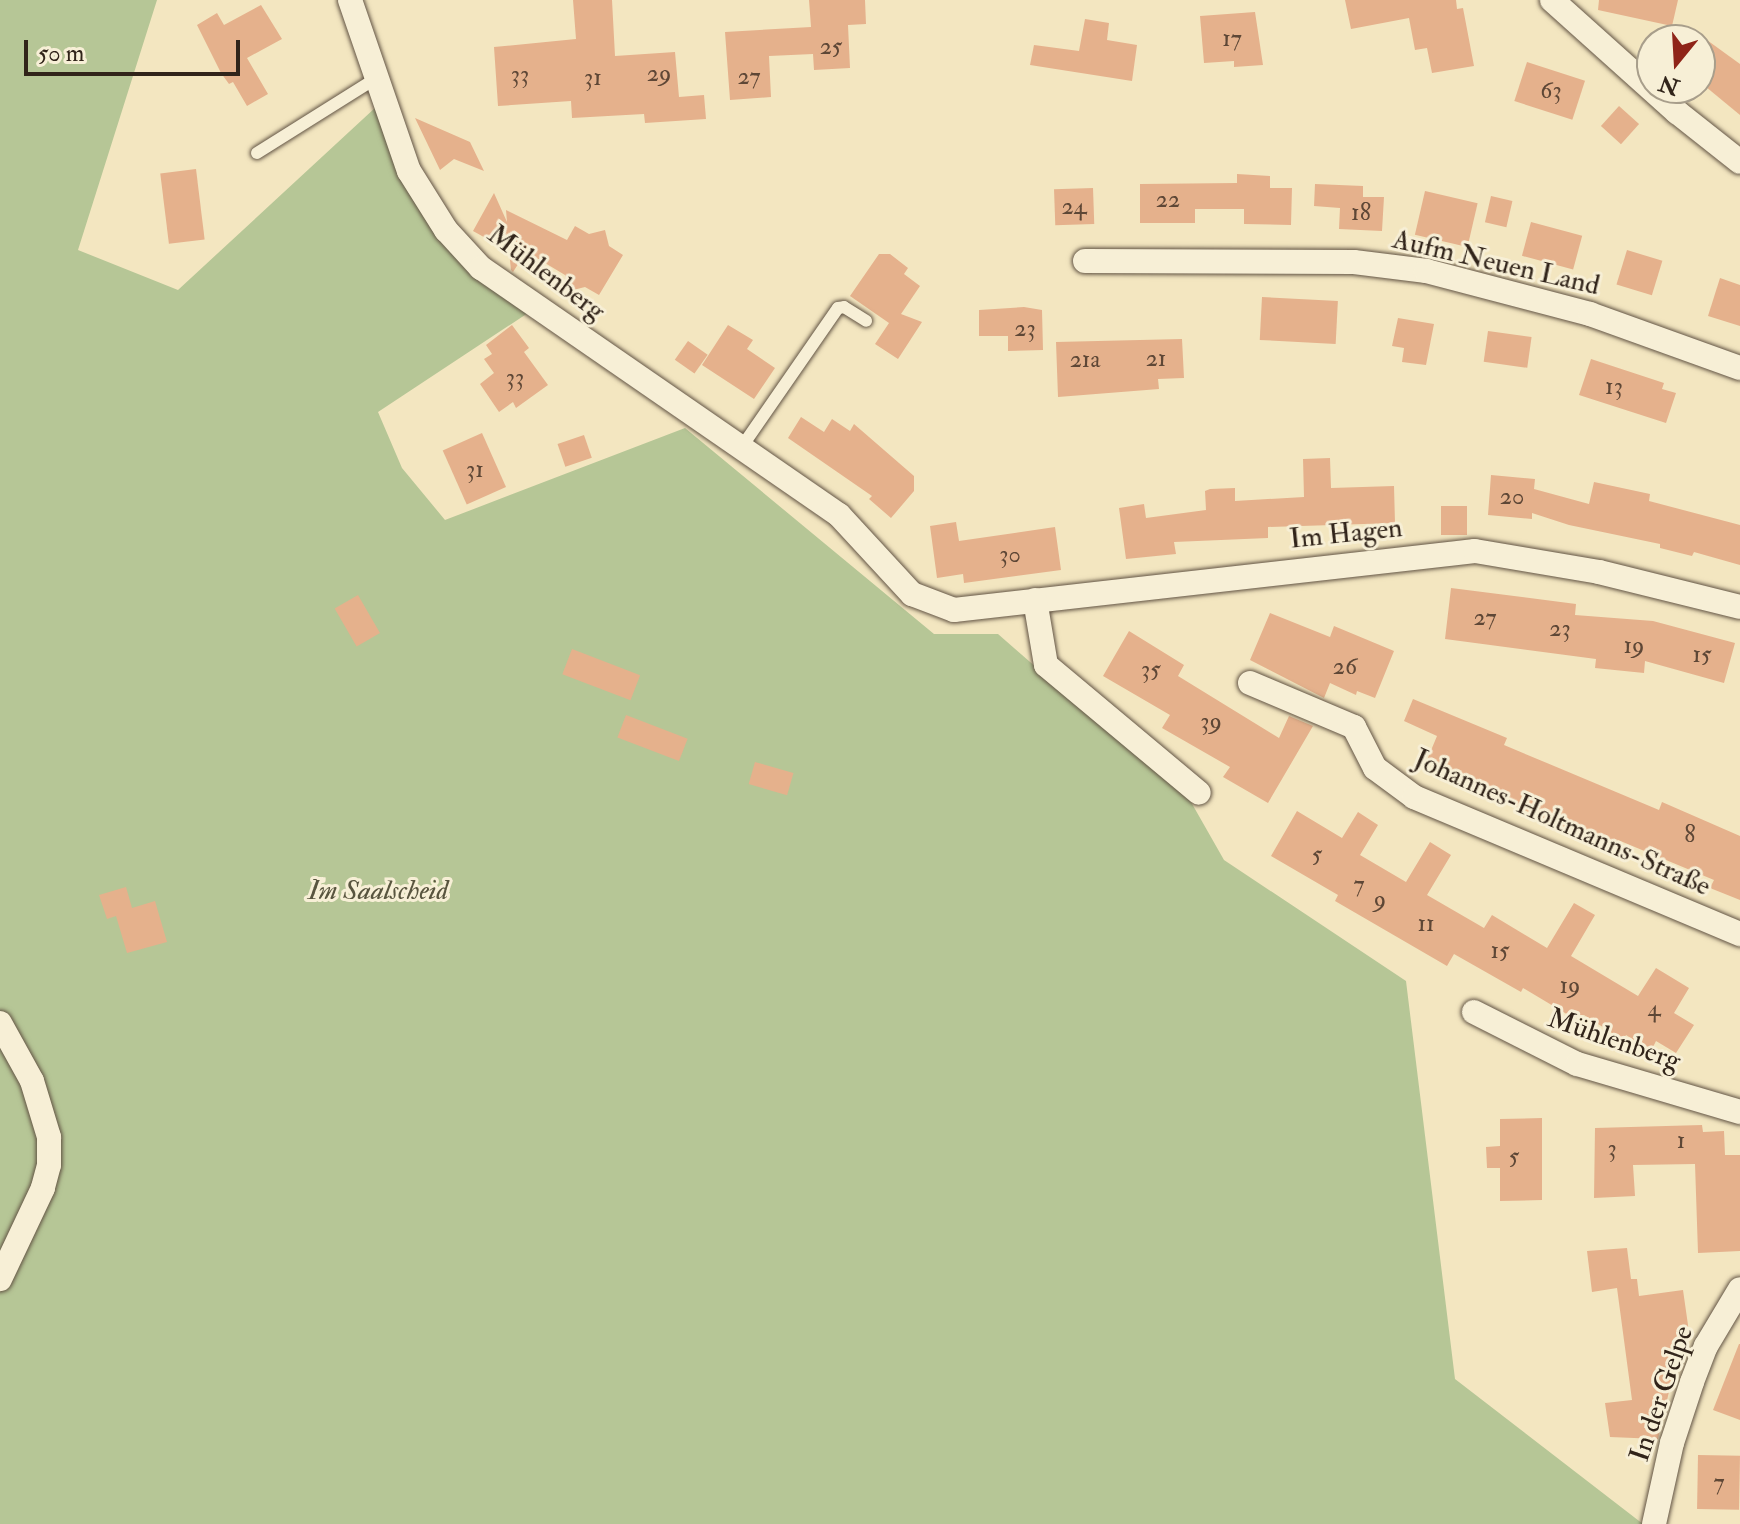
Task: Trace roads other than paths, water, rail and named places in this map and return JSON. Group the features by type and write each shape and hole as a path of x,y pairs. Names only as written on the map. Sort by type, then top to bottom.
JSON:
{"street":[{"name":"Mühlenberg","path":"350,0 409,171 446,230 481,268 839,515 912,594 954,610"},
{"path":"1552,0 1677,112 1740,162"},
{"name":"Aufm Neuen Land","path":"1085,261 1354,262 1426,271 1590,314 1740,368"},
{"name":"Im Hagen","path":"954,610 1475,551 1599,572 1740,607"},
{"path":"1035,600 1046,665 1199,793"},
{"name":"Johannes-Holtmanns-Straße","path":"1250,683 1354,727 1375,768 1414,797 1740,934"},
{"name":"Mühlenberg","path":"1474,1012 1577,1064 1740,1112"},
{"path":"0,1023 32,1081 49,1137 43,1188 0,1279"},
{"name":"In der Gelpe","path":"1654,1524 1672,1443 1692,1382 1706,1346 1740,1289"}],"lane":[{"path":"257,153 378,77"},
{"path":"741,448 838,308 844,307 866,321"}],"park label":[{"name":"Im Saalscheid","path":"378,891"}]}
